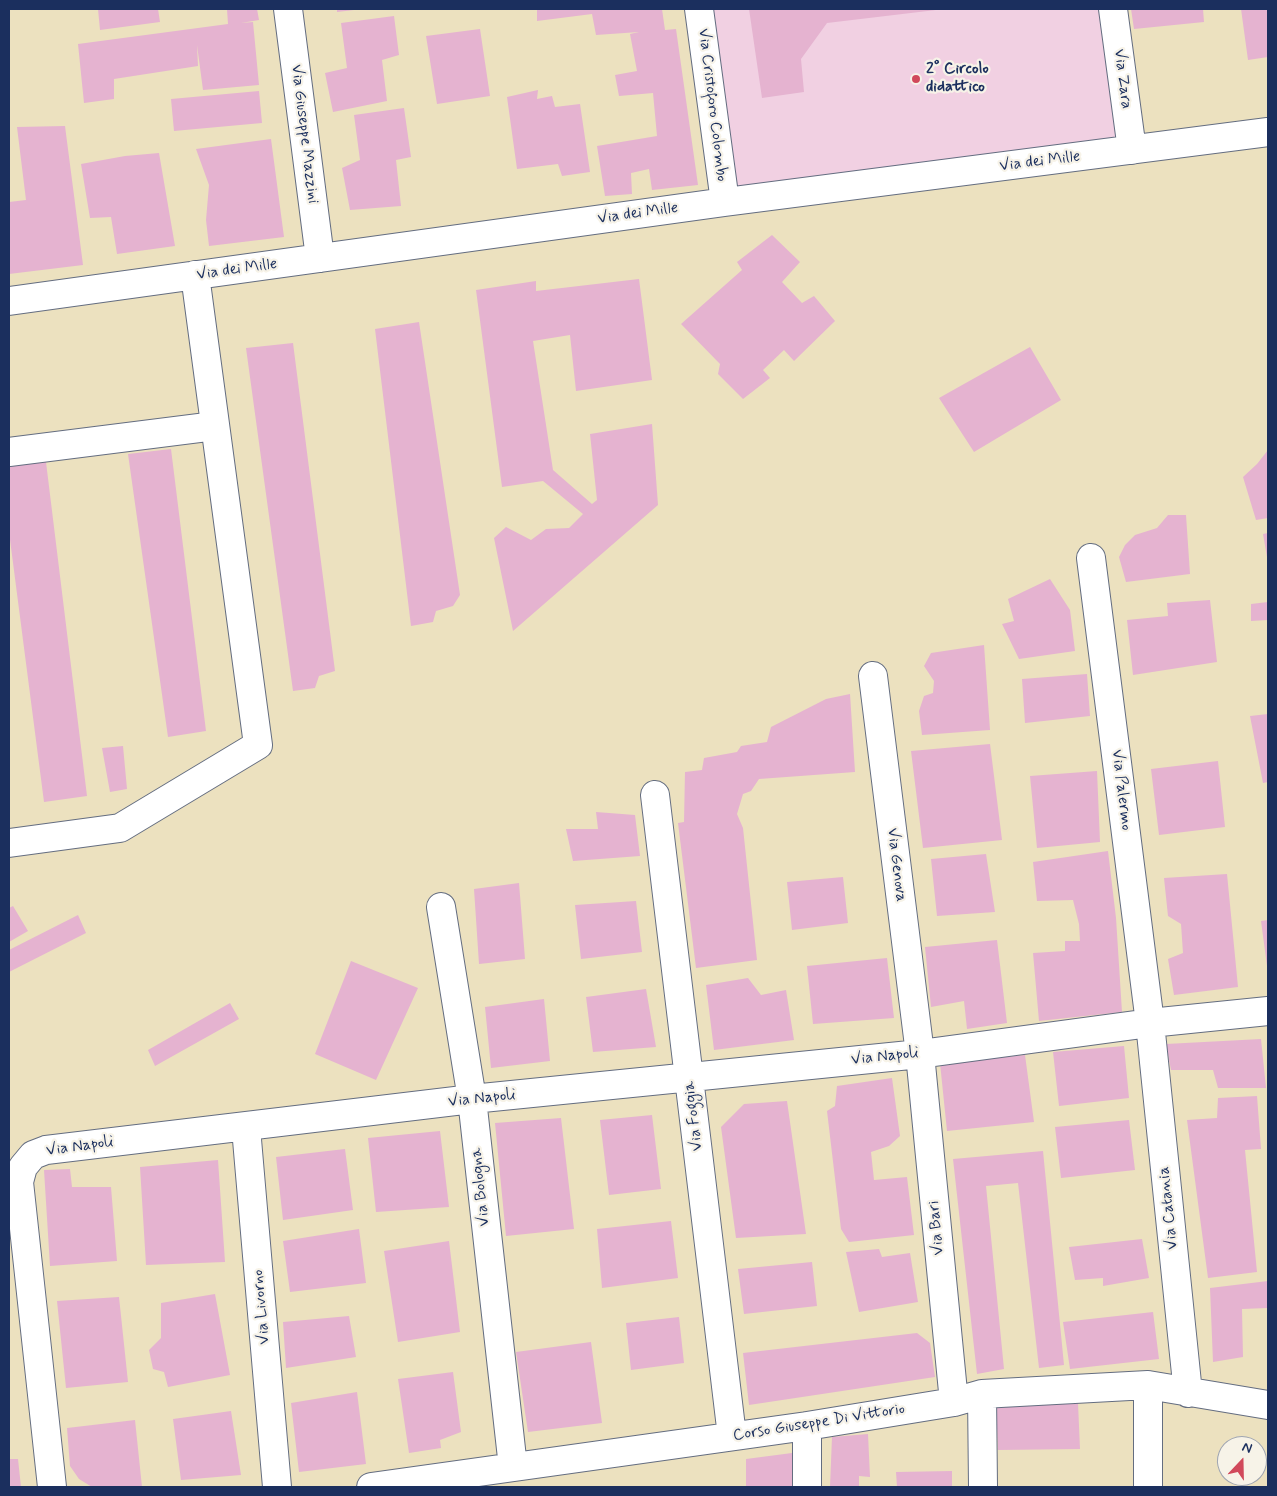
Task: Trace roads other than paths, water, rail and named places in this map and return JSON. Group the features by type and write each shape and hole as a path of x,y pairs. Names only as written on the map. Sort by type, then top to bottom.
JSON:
{"street":[{"name":"Via Giuseppe Mazzini","path":"288,9 320,258"},
{"name":"Via Cristoforo Colombo","path":"700,9 725,202"},
{"name":"Via Zara","path":"1113,9 1132,150"},
{"name":"Via dei Mille","path":"9,301 725,202 1268,132"},
{"path":"9,843 120,828 258,745 195,275"},
{"path":"9,452 215,426"},
{"name":"Via Palermo","path":"1091,558 1150,1023"},
{"name":"Via Genova","path":"873,676 920,1054"},
{"name":"Via Foggia","path":"655,795 732,1436"},
{"name":"Via Bologna","path":"441,907 472,1099 513,1467"},
{"name":"Via Napoli","path":"52,1487 19,1182 23,1167 33,1155 46,1150 246,1128 472,1099 920,1054 1150,1023 1268,1011"},
{"name":"Via Catania","path":"1150,1023 1188,1393"},
{"name":"Via Bari","path":"920,1054 954,1402"},
{"name":"Via Livorno","path":"246,1128 277,1487"},
{"path":"1148,1385 1148,1487"},
{"name":"Corso Giuseppe Di Vittorio","path":"370,1487 807,1426 954,1402 982,1394 1148,1385 1268,1405"},
{"path":"982,1394 983,1487"},
{"path":"807,1426 807,1487"}],"place":[{"name":"2° Circolo didattico","path":"916,79"}]}
